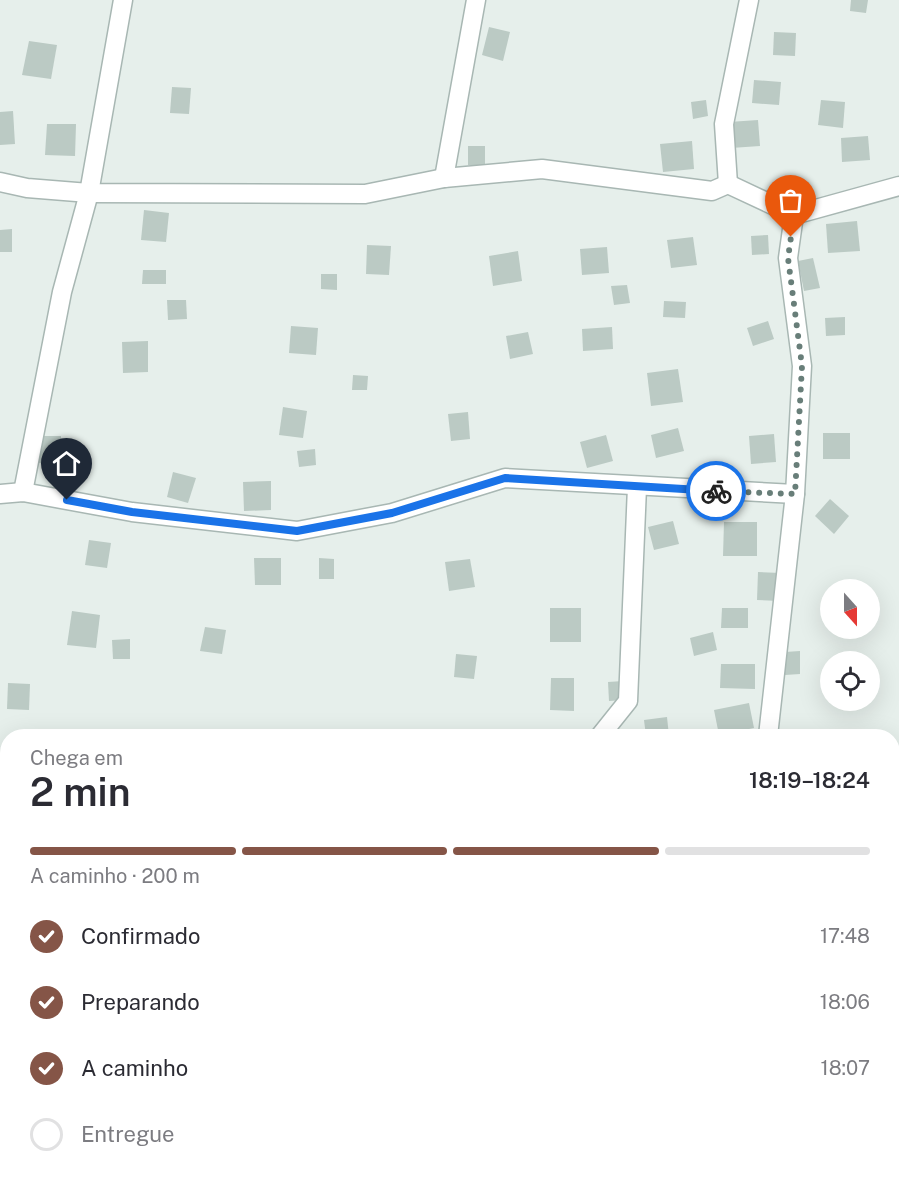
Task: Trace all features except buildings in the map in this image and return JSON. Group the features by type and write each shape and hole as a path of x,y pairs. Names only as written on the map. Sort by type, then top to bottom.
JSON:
{"street":[{"path":"23,492 62,292 88,193 123,0"},
{"path":"444,178 476,0"},
{"path":"728,184 724,124 749,0"},
{"path":"0,182 27,188 88,193 365,194 444,178 542,169 712,191 728,184 794,215 899,186"},
{"path":"769,729 795,494 802,366 788,258 794,215"},
{"path":"0,494 23,492 132,512 297,531 392,513 505,478 795,494"},
{"path":"606,729 628,701 637,487"}],"way so far":[{"path":"716,491 795,494 802,366 788,258 791,237"}],"route":[{"path":"67,500 132,512 297,531 392,513 505,478 716,491"}]}
